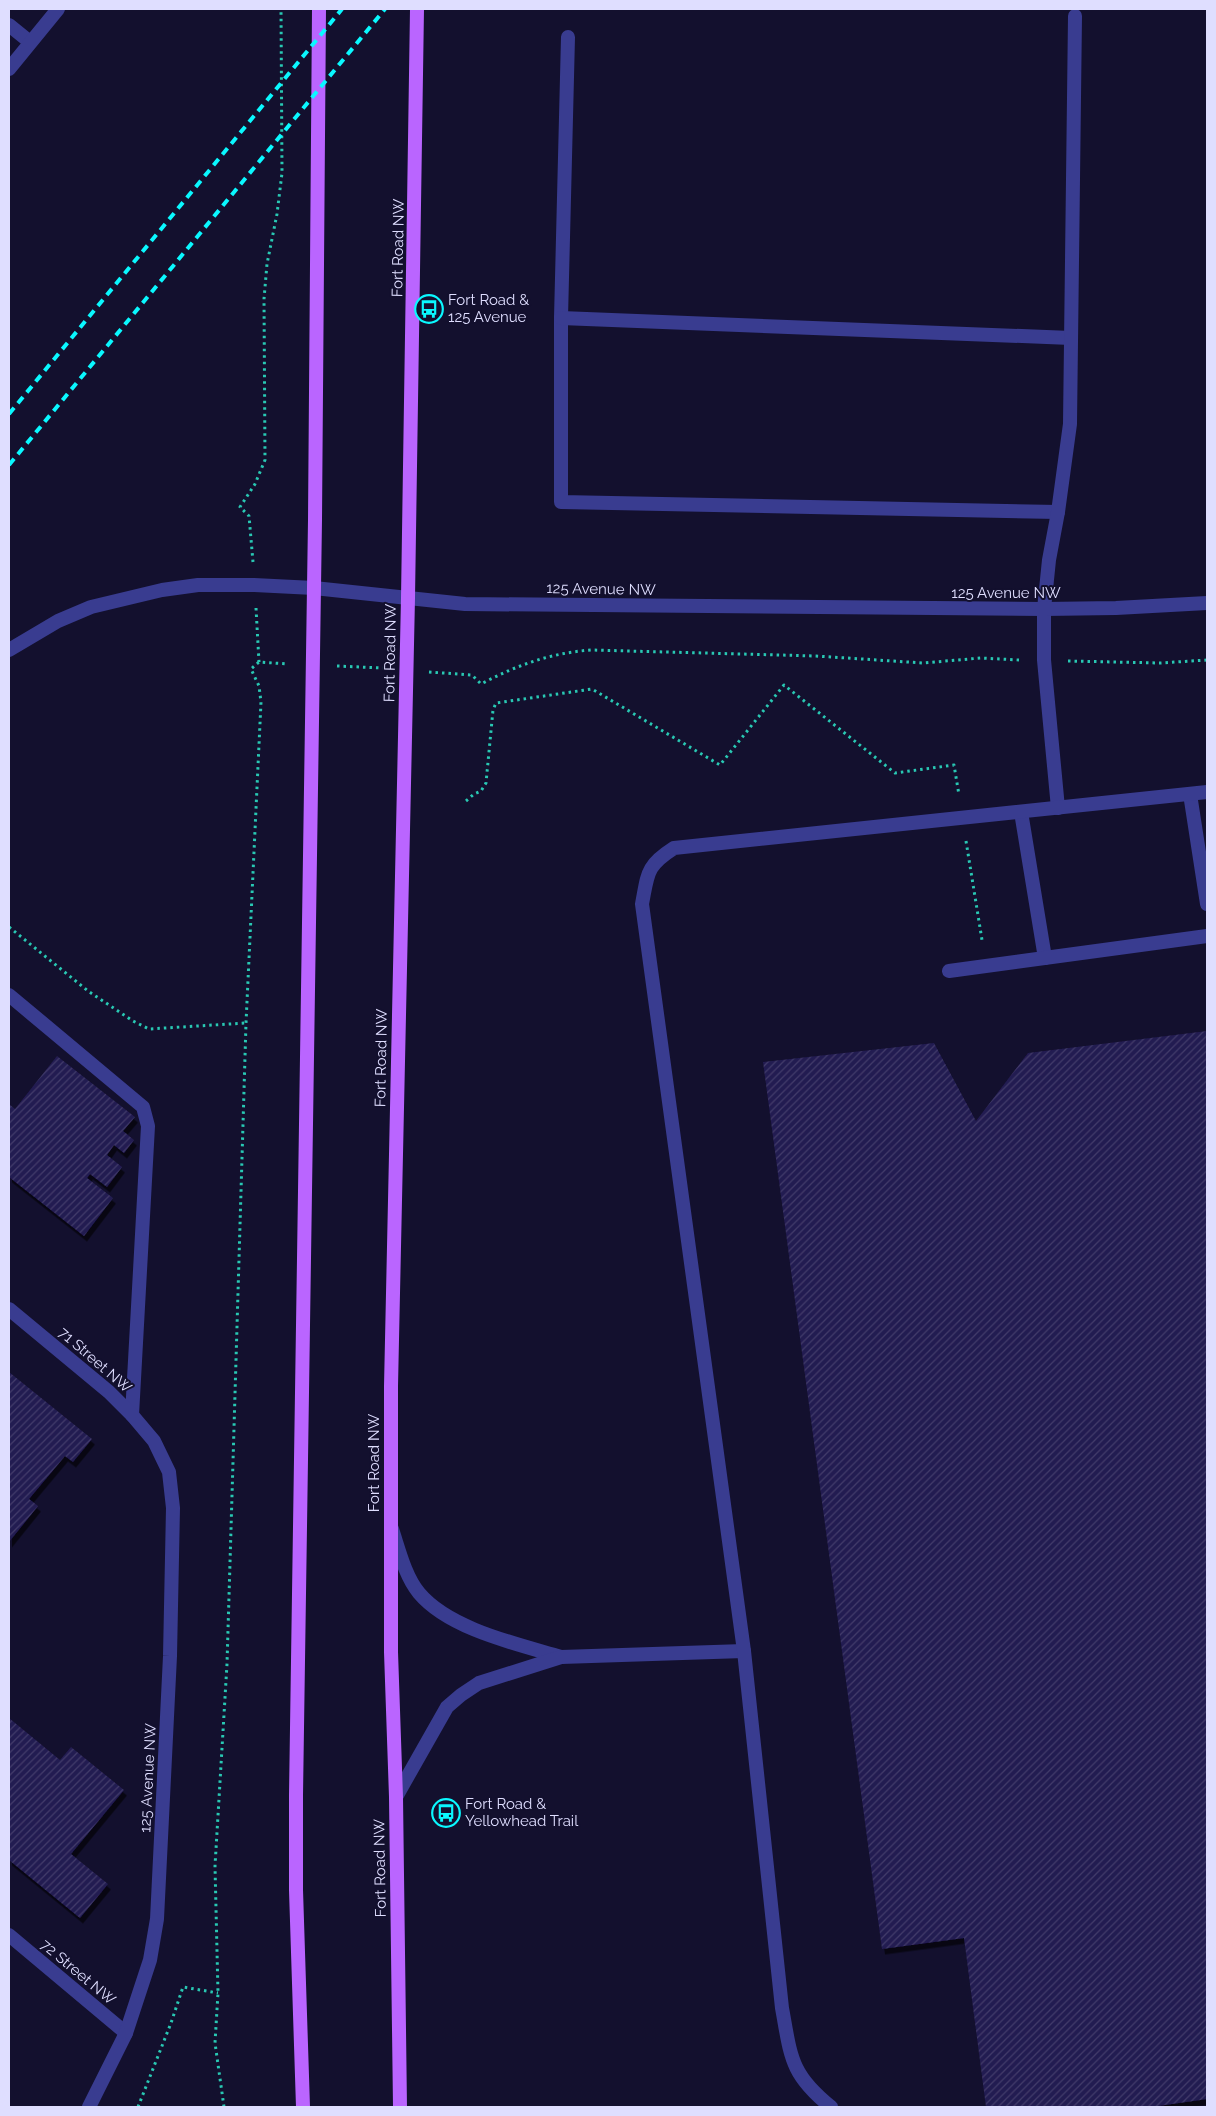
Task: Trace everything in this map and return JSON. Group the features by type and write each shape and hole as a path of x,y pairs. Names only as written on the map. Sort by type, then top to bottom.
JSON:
{"main road":[{"path":"303,2107 297,1919 296,1796 314,588 319,9"},
{"name":"Fort Road NW","path":"400,2107 396,1797 391,1652 392,1275 408,598 417,9"}],"street":[{"path":"9,69 58,9"},
{"path":"1058,808 1044,660 1044,610 1049,560 1058,512 1070,424 1075,16"},
{"path":"9,25 30,42"},
{"path":"568,37 561,318 560,502 1058,512"},
{"path":"561,318 1071,338"},
{"name":"125 Avenue NW","path":"9,650 58,621 92,607 162,590 198,585 314,588 465,604 1044,610 1207,603"},
{"path":"831,2107 817,2096 801,2079 792,2062 780,1998 744,1651 642,904 647,877 656,860 674,848 1207,792"},
{"path":"1190,794 1207,904"},
{"path":"1021,812 1045,958"},
{"path":"949,971 1207,936"},
{"path":"9,995 143,1106 148,1126 132,1415"},
{"name":"71 Street NW","path":"9,1309 109,1392 154,1441"},
{"name":"125 Avenue NW","path":"89,2107 126,2033 150,1960 157,1919 168,1695 173,1508 168,1472 154,1441"},
{"path":"390,1523 403,1562 418,1592 430,1604 448,1616 496,1638 561,1657"},
{"path":"396,1797 436,1723 447,1707 461,1694 480,1683 561,1657 744,1651"},
{"name":"72 Street NW","path":"9,1935 126,2033"}],"path":[{"path":"250,516 240,507 261,472 265,460 266,444 264,299 267,264 277,214 282,173 281,9"},
{"path":"224,2107 215,2043 218,1993 215,1866 227,1664 246,1023 261,702 259,686 251,669 259,662 406,670 472,675 481,684 518,665 543,657 566,652 592,650 816,656 923,663 981,658 994,660"},
{"path":"1092,663 1160,664 1207,660"},
{"path":"466,801 481,791 486,783 493,710 496,703 592,689 720,765 784,685 896,773 954,764 982,940"},
{"path":"9,928 88,991 132,1021 149,1029 246,1023"},
{"path":"138,2107 172,2023 183,1987 218,1993"}],"building":[{"path":"1207,1031 1207,2099 1151,2107 986,2107 964,1938 882,1949 763,1062 934,1043 976,1121 1028,1053"},
{"path":"57,1056 135,1117 123,1131 134,1140 124,1153 114,1145 107,1155 122,1167 107,1187 90,1174 87,1178 113,1198 84,1236 9,1177 9,1104 15,1109"},
{"path":"9,1372 92,1439 73,1462 65,1456 29,1499 38,1506 9,1542"},
{"path":"9,1718 60,1760 71,1747 124,1790 71,1854 108,1884 80,1918 9,1860"}],"railway":[{"path":"9,414 342,9"},
{"path":"9,465 385,9"}],"place":[{"name":"Fort Road & 125 Avenue","path":"429,309"},
{"name":"Fort Road & Yellowhead Trail","path":"446,1813"}]}
